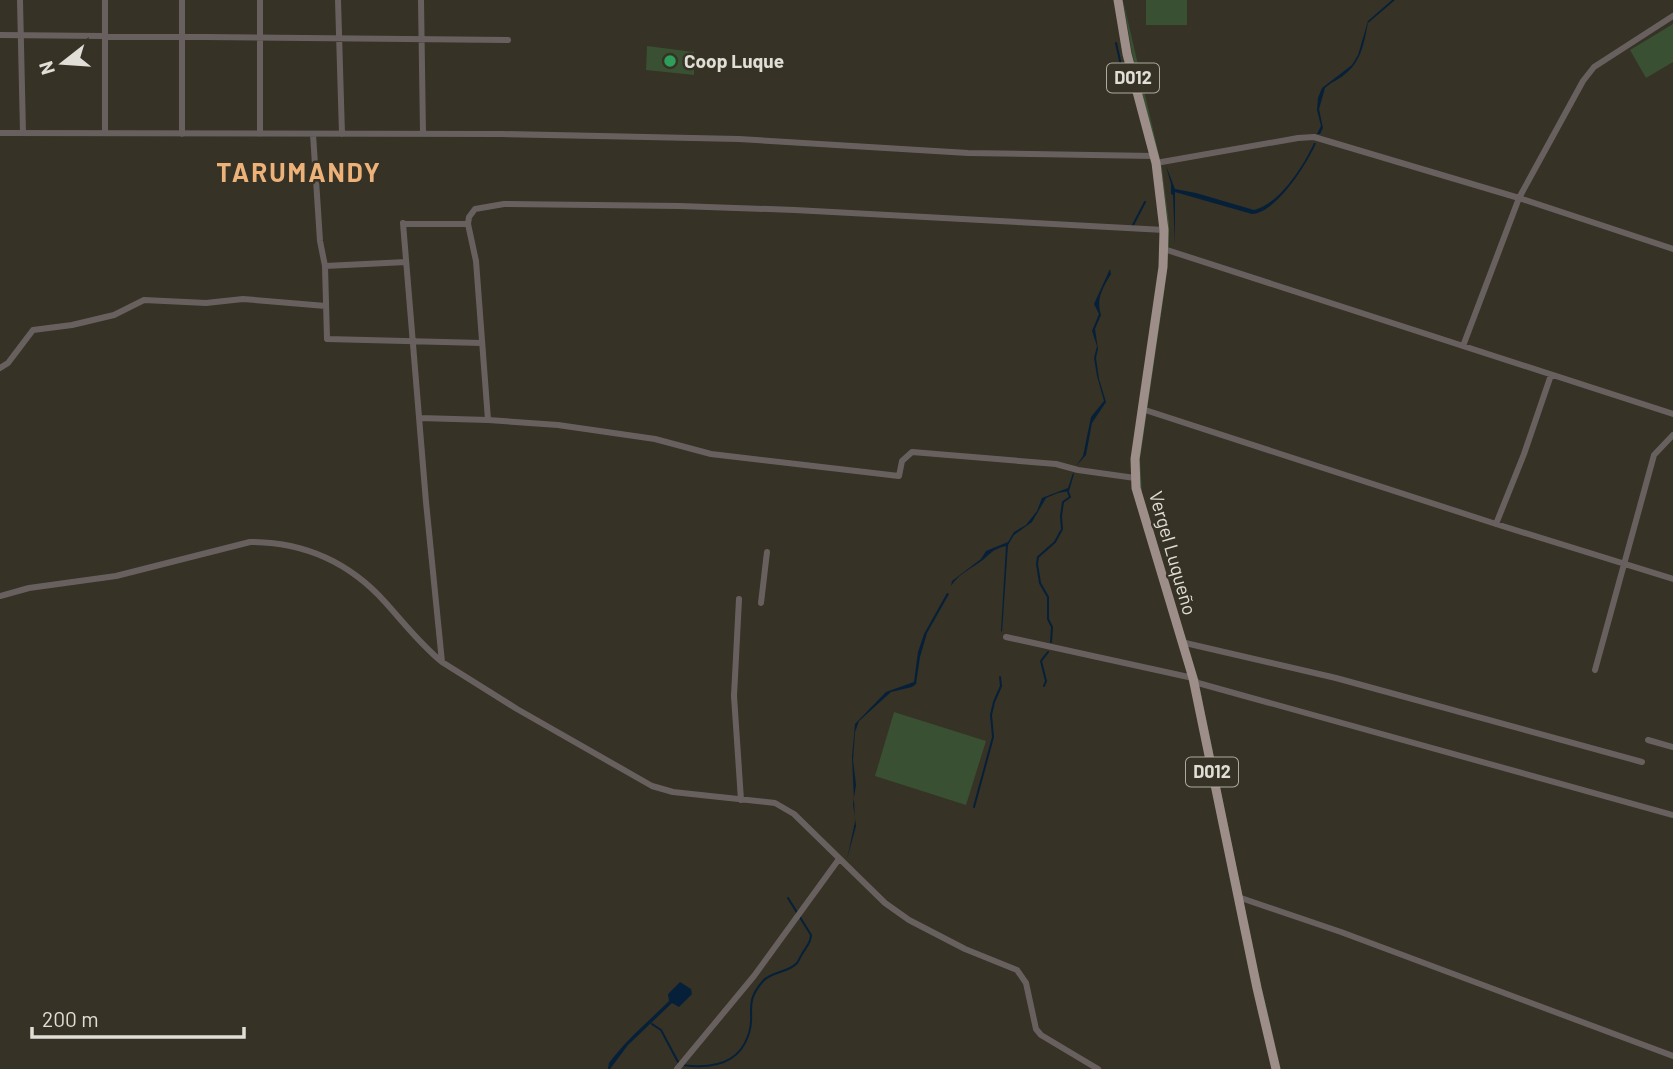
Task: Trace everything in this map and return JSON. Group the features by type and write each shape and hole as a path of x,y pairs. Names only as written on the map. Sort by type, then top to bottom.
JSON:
{"main road":[{"name":"Vergel Luqueño","path":"1118,0 1127,54 1155,160 1164,230 1164,249 1135,478 1142,513 1193,678 1276,1069"}],"street":[{"path":"20,0 23,133"},
{"path":"105,0 105,133"},
{"path":"182,0 182,134"},
{"path":"260,0 260,134"},
{"path":"338,0 342,134"},
{"path":"421,0 423,134"},
{"path":"1463,346 1519,198 1583,81 1594,67 1673,16"},
{"path":"0,36 508,40"},
{"path":"0,133 423,134 739,139 968,153 1155,160 1314,137 1519,198 1673,249"},
{"path":"313,134 320,241 325,267 327,339 482,344"},
{"path":"488,419 476,261 468,224 471,212 475,209 504,204 794,210 1164,230"},
{"path":"442,662 425,502 403,224 468,224"},
{"path":"1164,249 1673,414"},
{"path":"325,267 406,262"},
{"path":"0,368 8,363 33,330 72,325 114,314 144,300 206,303 243,299 326,306"},
{"path":"1496,524 1551,375"},
{"path":"1142,409 1673,579"},
{"path":"420,418 488,419 558,425 655,439 711,454 859,473 899,476 902,461 912,453 1056,464 1135,478"},
{"path":"1595,670 1654,455 1673,435"},
{"path":"0,596 29,588 116,576 250,542 272,542 314,552 348,568 384,600 417,639 442,662 643,782 673,792 775,803 794,814 885,903 909,920 965,949 1017,970 1026,983 1036,1029 1041,1035 1098,1069"},
{"path":"761,603 767,552"},
{"path":"739,599 734,682 741,800"},
{"path":"1006,637 1193,678 1198,683 1673,815"},
{"path":"1181,642 1336,678 1642,762"},
{"path":"1648,740 1673,747"},
{"path":"677,1069 754,976 839,859"},
{"path":"1238,897 1341,932 1673,1056"}],"green space":[{"path":"1123,0 1162,168 1169,223 1164,294 1140,459 1142,493 1199,684 1257,968 1281,1069 1256,968 1198,684 1140,493 1139,459 1168,223 1161,168 1132,53"},
{"path":"1146,0 1187,0 1187,25 1146,25"},
{"path":"1673,24 1673,62 1646,78 1630,50"},
{"name":"Coop Luque","path":"647,46 694,52 694,75 646,70"},
{"path":"894,712 986,741 966,805 875,776"}],"water":[{"path":"1395,0 1368,23 1361,51 1355,64 1325,88 1319,109 1323,128 1320,134 1317,134 1321,126 1317,110 1322,88 1352,65 1358,55 1368,21"},
{"path":"1314,143 1306,163 1290,186 1261,212 1252,214 1175,192 1175,245 1173,195 1166,166 1175,189 1254,210 1282,192"},
{"path":"1110,269 1111,274 1101,294 1101,315 1095,329 1098,349 1096,358 1099,379 1106,402 1092,423 1086,455 1076,466 1083,456 1091,417 1104,401 1097,376 1094,358 1097,346 1092,331 1099,314 1094,304"},
{"path":"1073,473 1069,491 1046,498 1032,522 1014,535 1008,545 1002,632 1006,546 993,551 951,586 952,581 981,559 986,551 1008,542 1014,532 1026,525 1037,511 1042,498 1068,488"},
{"path":"947,593 949,594 927,633 916,684 891,692 859,721 855,732 853,760 856,785 854,798 852,757 855,724 886,692 914,682 918,652 924,634"},
{"path":"855,817 856,826 847,859 855,822"},
{"path":"680,982 691,989 692,994 679,1007 672,1003 628,1045 608,1069 609,1063 623,1046 669,1001 668,994"}],"waterway":[{"path":"1116,43 1121,65"},
{"path":"1133,225 1145,202"},
{"path":"1051,642 1048,597 1040,583 1037,564 1038,557 1055,542 1062,529 1063,502 1070,497 1068,492"},
{"path":"1044,686 1046,681 1041,661 1048,652"},
{"path":"974,807 993,737 991,715 1001,686 1000,677"},
{"path":"682,1065 713,1065 738,1053 748,1036 751,1003 757,989 767,978 789,969 798,961 811,935 788,898"},
{"path":"652,1024 661,1030 678,1062"}],"place":[{"name":"Coop Luque","path":"670,61"}],"district":[{"name":"TARUMANDY","path":"299,173"}]}
